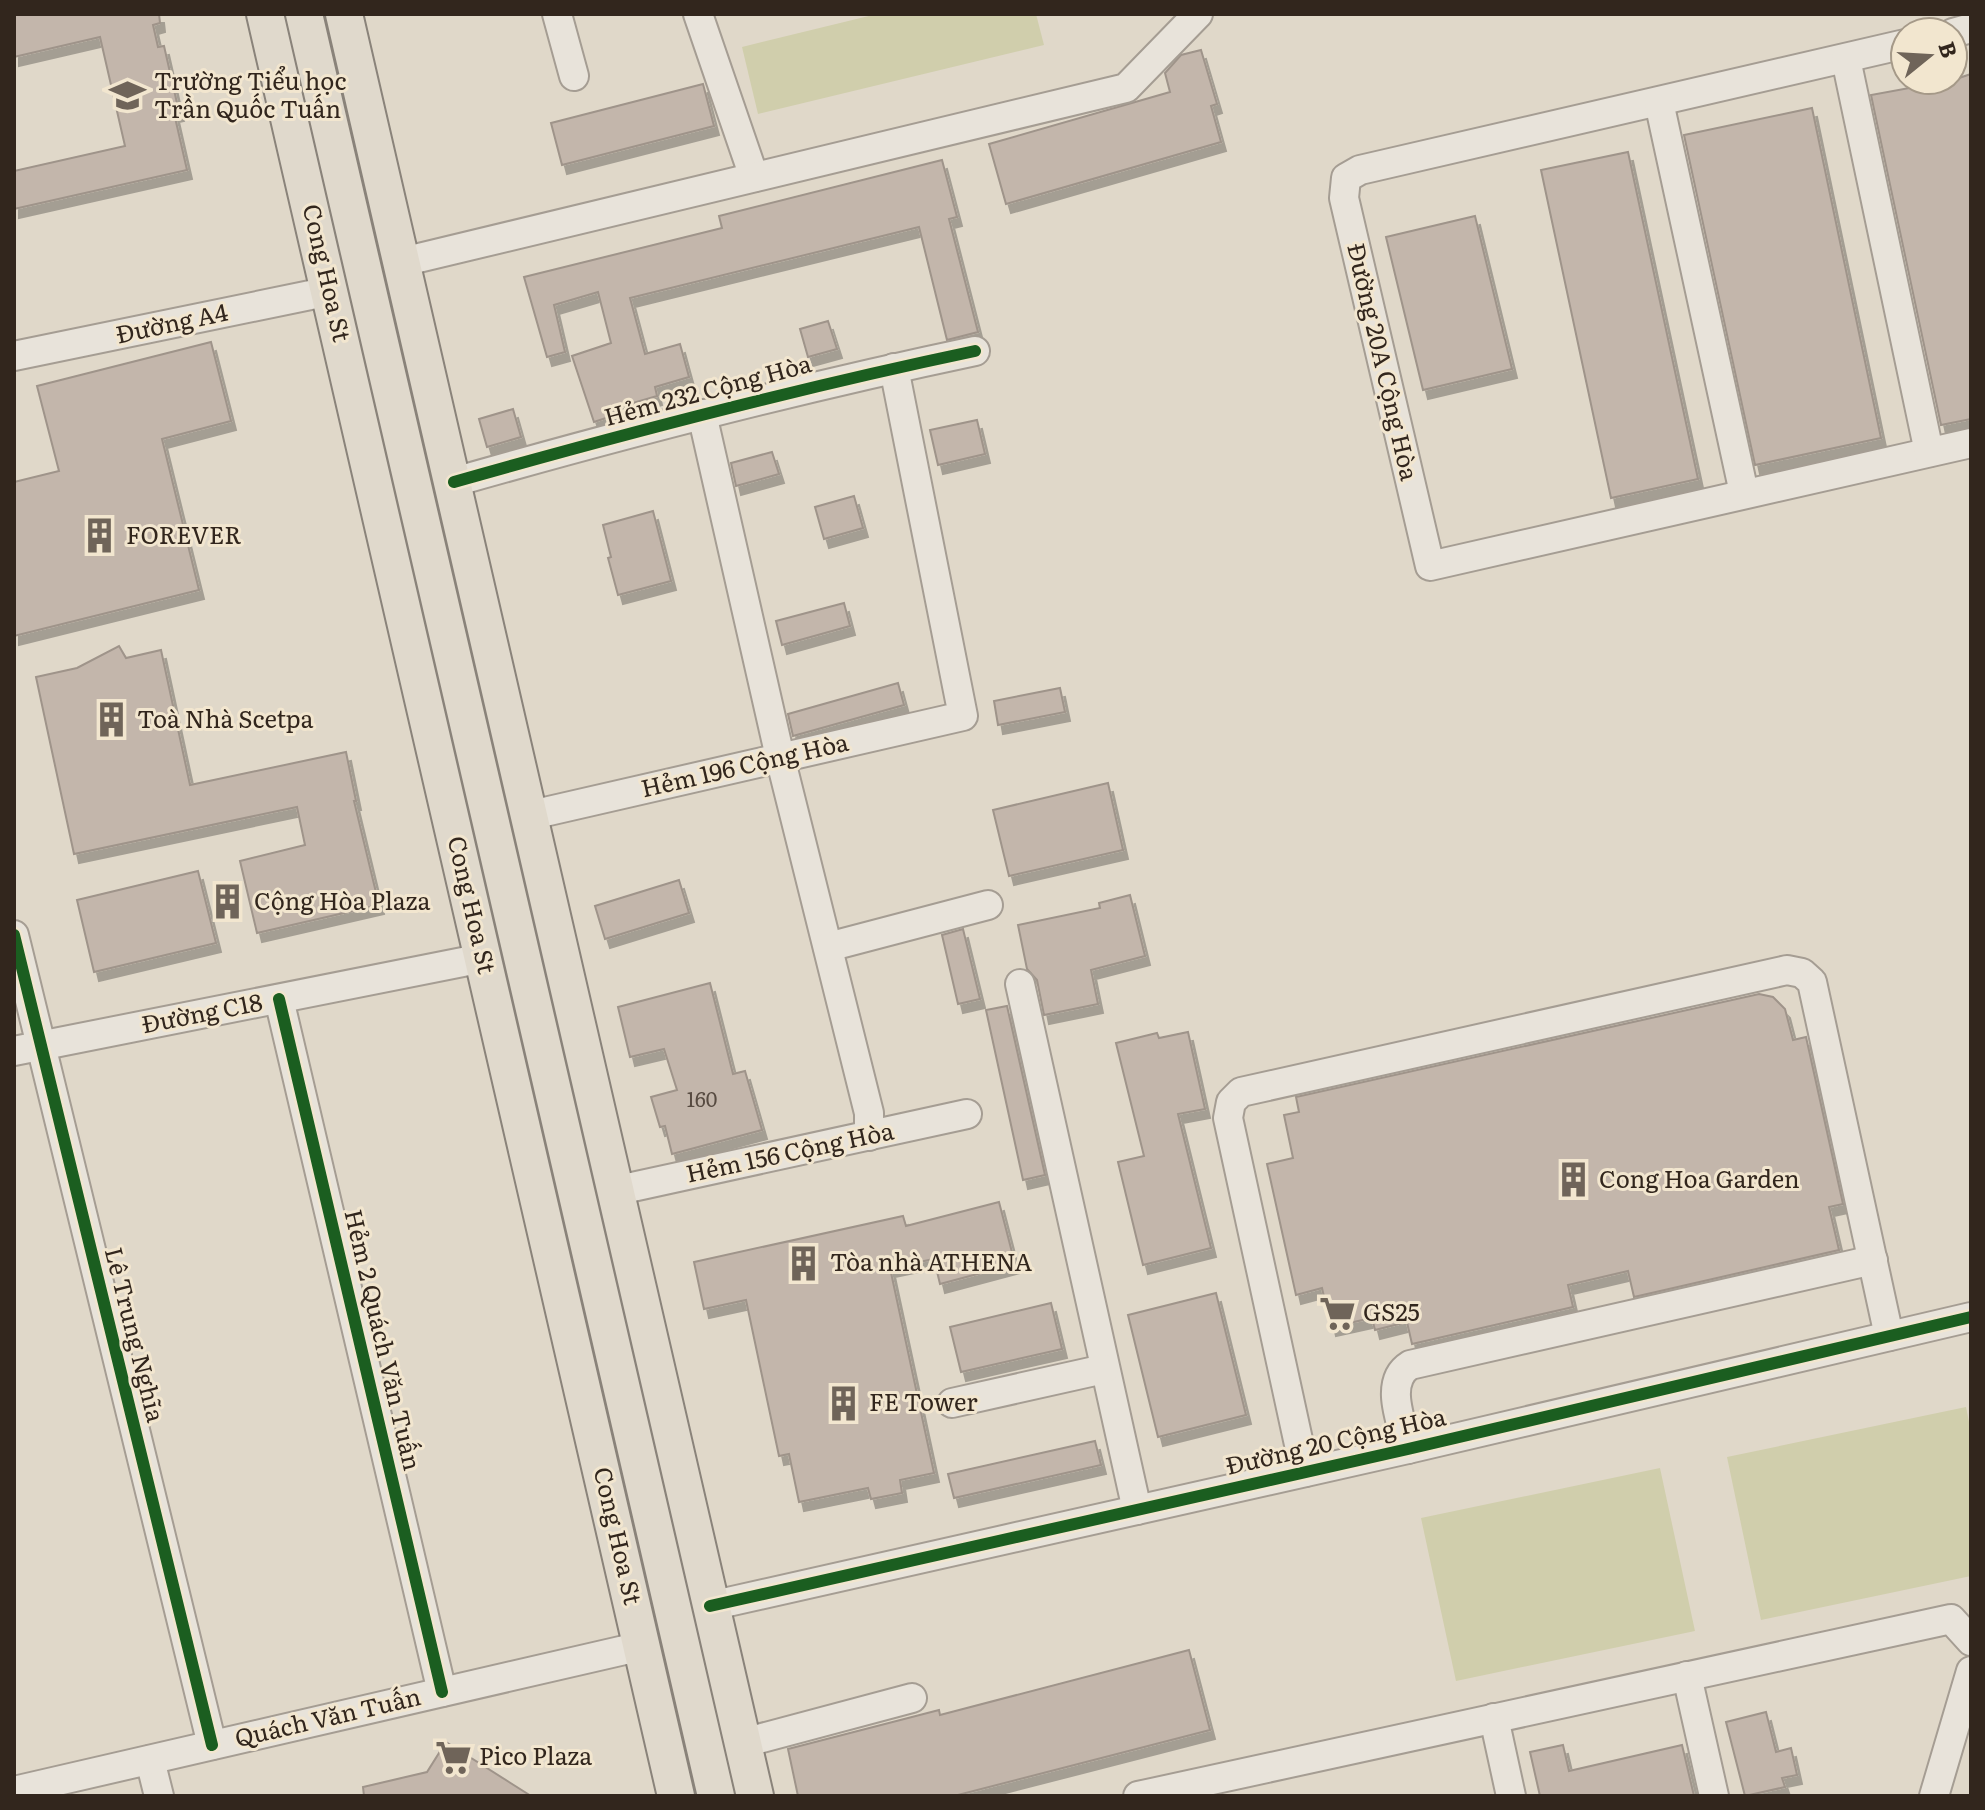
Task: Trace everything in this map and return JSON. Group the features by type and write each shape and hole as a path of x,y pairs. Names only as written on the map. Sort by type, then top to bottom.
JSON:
{"main road":[{"name":"Cong Hoa St","path":"265,14 676,1796"},
{"name":"Cong Hoa St","path":"304,14 716,1796"},
{"path":"344,14 755,1796"}],"street":[{"path":"557,14 574,76"},
{"path":"698,14 754,177"},
{"path":"402,262 1126,88 1198,14"},
{"name":"Đường 20A Cộng Hòa","path":"1889,48 1360,170 1346,178 1344,198 1430,566 1971,443"},
{"path":"1846,59 1929,452"},
{"path":"1659,102 1744,493"},
{"name":"Đường A4","path":"14,356 330,291"},
{"name":"Hẻm 232 Cộng Hòa","path":"454,482 702,414 975,351"},
{"name":"Hẻm 196 Cộng Hòa","path":"527,816 963,716 894,368"},
{"path":"702,414 780,757 869,1113 869,1136"},
{"path":"828,947 988,905"},
{"name":"Lê Trung Nghĩa","path":"14,935 27,1048 212,1745"},
{"name":"Đường C18","path":"27,1048 483,958"},
{"path":"1305,1472 1228,1118 1231,1102 1241,1092 1787,970 1802,973 1812,982 1889,1336"},
{"path":"1020,984 1137,1510"},
{"name":"Hẻm 2 Quách Văn Tuấn","path":"279,999 442,1692"},
{"name":"Hẻm 156 Cộng Hòa","path":"614,1191 967,1114"},
{"path":"1408,1449 1395,1381 1401,1371 1410,1365 1873,1260"},
{"name":"Đường 20 Cộng Hòa","path":"710,1606 1408,1449 1971,1317"},
{"path":"952,1403 1104,1369"},
{"path":"1138,1796 1951,1619 1971,1641"},
{"name":"Quách Văn Tuấn","path":"14,1791 642,1646"},
{"path":"1934,1796 1971,1671"},
{"path":"1687,1676 1714,1796"},
{"path":"743,1743 912,1698"},
{"path":"1494,1718 1511,1796"},
{"path":"150,1760 159,1796"}],"shaded area":[{"path":"877,14 1036,14 1044,45 758,114 742,47"},
{"path":"1966,1407 1971,1432 1971,1576 1761,1620 1727,1457"},
{"path":"1660,1468 1695,1631 1456,1681 1421,1518"}],"building":[{"path":"14,14 159,14 160,23 153,25 158,47 164,46 179,112 174,113 187,170 14,209 14,171 125,146 100,37 14,57"},
{"path":"1201,50 1217,104 1211,106 1221,142 1006,204 989,144 1170,92 1165,73 1181,55"},
{"path":"1969,75 1971,419 1941,425 1871,95 1889,92 1889,96 1969,96"},
{"path":"703,84 714,126 562,165 551,123"},
{"path":"1812,108 1881,438 1755,465 1684,135"},
{"path":"1628,152 1698,479 1611,498 1541,170"},
{"path":"942,160 957,217 949,219 978,332 947,340 919,227 630,298 645,354 680,344 689,377 655,387 657,396 613,409 615,415 594,422 572,356 611,343 598,292 554,305 565,352 547,357 524,277 722,228 719,216"},
{"path":"1475,216 1512,369 1423,390 1386,237"},
{"path":"828,321 837,349 808,357 800,329"},
{"name":"FOREVER","path":"211,342 231,421 162,439 199,590 14,636 14,482 59,471 37,386"},
{"path":"513,409 521,437 487,447 479,419"},
{"path":"977,420 985,454 938,465 930,430"},
{"path":"772,452 779,474 736,486 731,463"},
{"path":"854,496 863,528 824,539 815,507"},
{"path":"653,511 671,581 618,595 603,525"},
{"path":"844,603 850,626 782,645 776,621"},
{"path":"119,646 126,658 161,650 190,785 346,752 354,801 379,905 257,933 240,861 305,845 297,807 74,854 36,677 77,668"},
{"path":"898,683 904,705 793,736 788,714"},
{"path":"1060,688 1065,712 998,725 994,701"},
{"path":"1108,783 1123,850 1009,876 993,810"},
{"path":"198,871 216,943 94,972 77,900"},
{"path":"679,880 689,913 605,939 595,906"},
{"path":"1130,895 1145,956 1091,970 1098,1004 1044,1015 1037,980 1027,969 1018,925 1100,908 1099,903"},
{"path":"963,929 980,999 958,1004 942,935"},
{"path":"710,983 733,1074 745,1071 762,1130 672,1154 665,1126 660,1127 651,1097 677,1090 664,1049 630,1057 618,1007"},
{"name":"Cong Hoa Garden","path":"1759,994 1773,997 1785,1009 1793,1040 1806,1037 1843,1204 1829,1207 1839,1250 1634,1297 1628,1271 1568,1285 1573,1307 1412,1344 1407,1322 1375,1330 1372,1318 1331,1327 1322,1288 1296,1295 1267,1164 1293,1158 1284,1115 1299,1112 1296,1097"},
{"path":"1007,1006 1045,1175 1023,1180 986,1010"},
{"path":"1188,1032 1205,1109 1178,1114 1211,1248 1143,1265 1118,1162 1144,1156 1116,1043 1157,1033 1159,1038"},
{"path":"999,1202 1015,1264 940,1284 934,1259 890,1268 934,1473 900,1480 902,1493 871,1499 868,1488 799,1502 789,1454 779,1456 746,1300 704,1309 694,1262 903,1216 906,1226"},
{"path":"1216,1293 1246,1415 1158,1437 1128,1315"},
{"path":"1051,1303 1062,1349 961,1372 950,1327"},
{"path":"1095,1441 1101,1465 954,1498 948,1474"},
{"path":"1189,1650 1210,1730 954,1796 798,1796 788,1749 939,1710 940,1715"},
{"path":"1766,1712 1776,1752 1791,1748 1797,1775 1782,1778 1785,1787 1745,1796 1726,1722"},
{"name":"Pico Plaza","path":"446,1742 531,1796 364,1796 363,1787 427,1772"},
{"path":"1563,1745 1569,1771 1682,1745 1694,1796 1540,1796 1530,1752"}],"cycle path":[{"path":"454,482 713,412 975,351"},
{"path":"14,935 212,1745"},
{"path":"279,999 442,1692"},
{"path":"710,1606 1408,1449 1971,1317"}],"place":[{"name":"Trường Tiểu học Trần Quốc Tuấn","path":"128,96"},
{"name":"FOREVER","path":"100,536"},
{"name":"Toà Nhà Scetpa","path":"111,720"},
{"name":"Cộng Hòa Plaza","path":"228,902"},
{"name":"Cong Hoa Garden","path":"1573,1180"},
{"name":"Tòa nhà ATHENA","path":"804,1263"},
{"name":"GS25","path":"1337,1313"},
{"name":"FE Tower","path":"843,1403"},
{"name":"Pico Plaza","path":"453,1757"}]}
